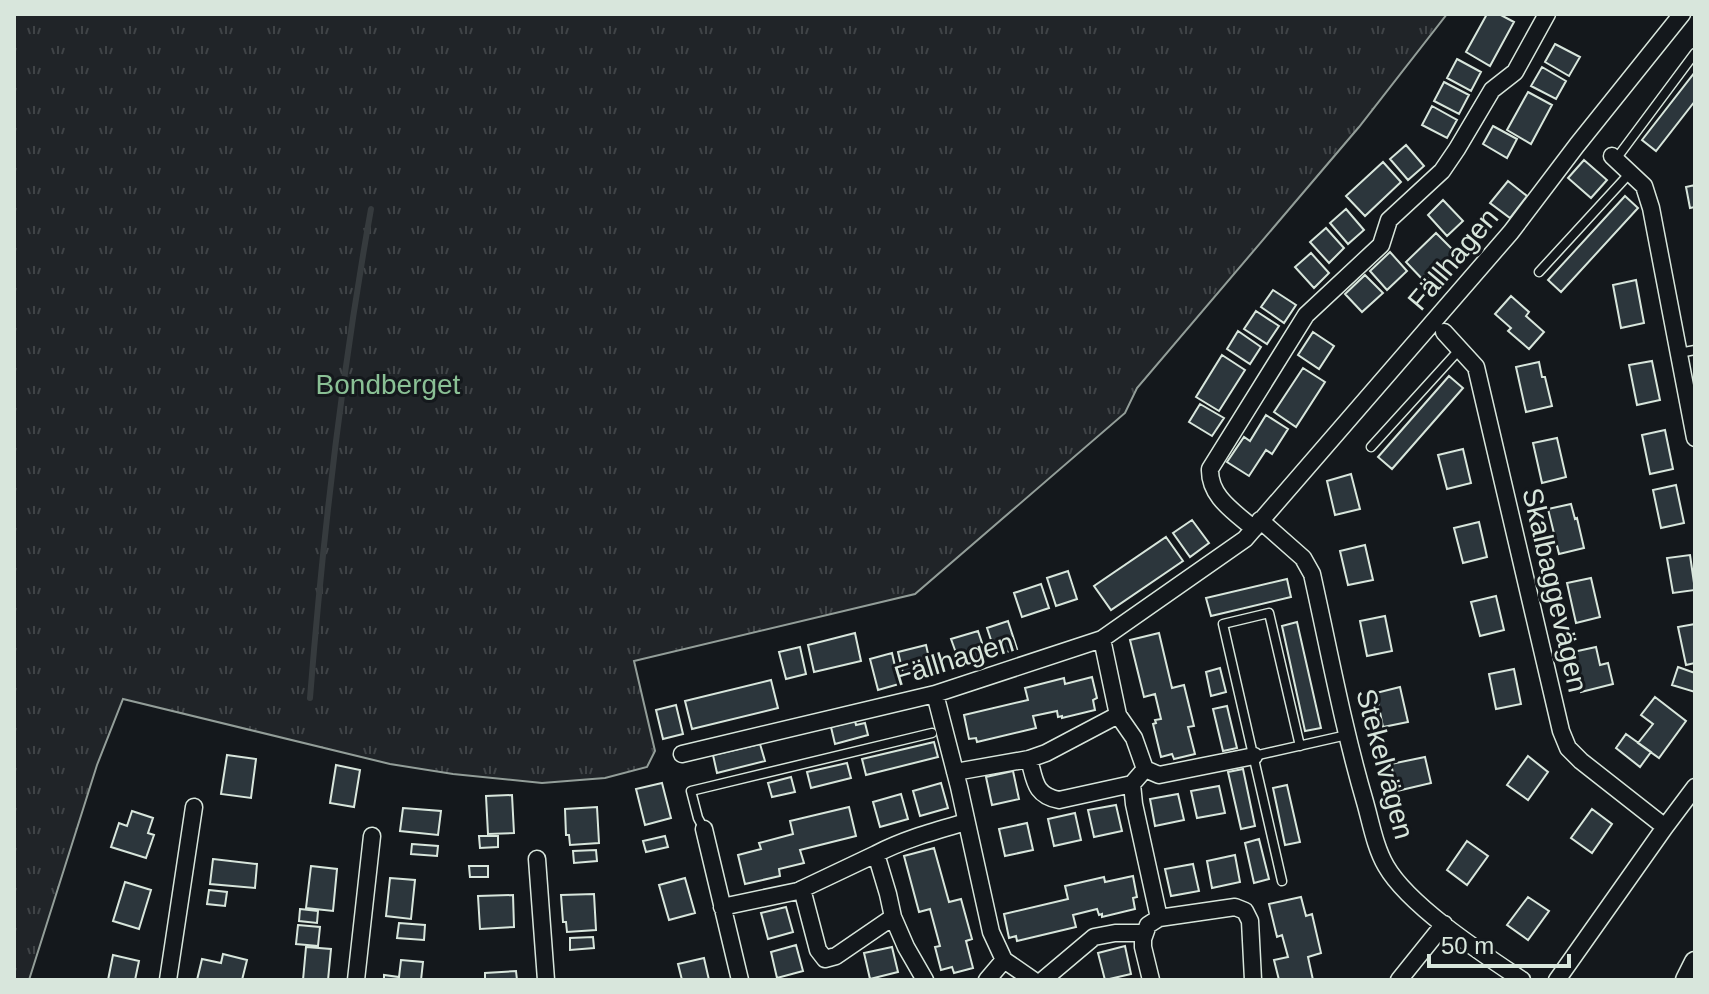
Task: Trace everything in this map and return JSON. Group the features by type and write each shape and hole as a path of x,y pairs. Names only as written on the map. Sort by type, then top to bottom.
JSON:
{"street":[{"path":"1257,524 1220,499 1212,487 1210,469 1306,315 1381,245 1389,220 1442,171 1492,90 1515,72 1547,14"},
{"name":"Fällhagen","path":"682,754 935,694 1102,639 1245,539 1511,232 1682,14"},
{"path":"1614,158 1644,186 1651,208 1687,352 1695,438"},
{"name":"Skalbaggevägen","path":"1444,332 1476,367 1561,731 1568,748 1665,827"},
{"name":"Stekelvägen","path":"1257,524 1303,558 1312,574 1364,798 1385,864 1395,880 1444,924 1522,980"},
{"path":"1102,639 1118,715 1134,738 1145,769 1159,775 1254,756"},
{"path":"935,694 991,932 1004,960 1033,980"},
{"path":"955,772 1029,759 1118,715"},
{"path":"1029,759 1041,793 1059,800 1132,784 1145,769"},
{"path":"1132,784 1159,918"},
{"path":"1557,980 1695,787"},
{"path":"168,980 194,807"},
{"path":"722,907 802,889 896,843 966,822"},
{"path":"704,829 740,980"},
{"path":"356,980 372,836"},
{"path":"876,854 893,917 925,980"},
{"path":"537,859 546,980"},
{"path":"802,889 818,950 825,959 836,956 893,917"},
{"path":"1151,980 1143,947 1148,925 1159,918 1235,907 1245,911 1250,921 1253,980"},
{"path":"1399,980 1444,924"},
{"path":"1043,980 1094,937 1144,933"},
{"path":"987,980 1004,960"},
{"path":"1686,980 1695,962"}],"lane":[{"path":"1614,158 1695,53"},
{"path":"1539,272 1630,173"},
{"path":"1371,447 1460,349"},
{"path":"1282,881 1223,624 1269,613 1300,746"},
{"path":"704,829 691,791 932,733"},
{"path":"1254,756 1348,734"}],"green space":[{"name":"Bondberget","path":"14,14 1447,14 1359,127 1137,388 1125,413 915,594 634,661 655,751 647,767 605,778 542,783 390,764 123,699 97,765 29,980 14,980"}],"building":[{"path":"1487,14 1499,14 1514,22 1490,66 1466,52"},
{"path":"1555,44 1580,57 1569,76 1545,62"},
{"path":"1457,59 1481,72 1471,91 1447,78"},
{"path":"1542,67 1566,81 1556,99 1531,86"},
{"path":"1695,72 1695,101 1656,151 1642,140"},
{"path":"1444,82 1469,95 1459,114 1434,101"},
{"path":"1528,92 1552,105 1531,144 1507,130"},
{"path":"1432,106 1457,120 1447,138 1422,125"},
{"path":"1493,126 1517,139 1507,158 1483,144"},
{"path":"1406,145 1424,166 1408,180 1390,159"},
{"path":"1584,160 1607,180 1591,198 1568,178"},
{"path":"1383,162 1401,182 1365,216 1346,196"},
{"path":"1508,181 1527,196 1510,218 1490,203"},
{"path":"1695,185 1695,207 1690,208 1686,187"},
{"path":"1625,196 1638,208 1561,292 1548,280"},
{"path":"1443,200 1463,221 1447,236 1428,215"},
{"path":"1346,209 1364,230 1348,244 1330,223"},
{"path":"1326,228 1344,248 1329,263 1310,242"},
{"path":"1436,233 1456,253 1425,282 1406,262"},
{"path":"1390,252 1407,271 1387,290 1370,271"},
{"path":"1311,253 1329,273 1314,288 1295,267"},
{"path":"1365,275 1383,293 1362,312 1345,294"},
{"path":"1636,280 1644,323 1621,328 1613,285"},
{"path":"1273,290 1296,305 1284,323 1261,307"},
{"path":"1511,296 1529,312 1526,316 1544,332 1529,349 1508,331 1511,328 1495,314"},
{"path":"1256,311 1279,326 1267,344 1244,329"},
{"path":"1238,331 1261,347 1250,364 1227,349"},
{"path":"1313,332 1334,346 1319,369 1298,355"},
{"path":"1222,355 1245,370 1219,411 1196,397"},
{"path":"1652,361 1660,400 1637,405 1629,365"},
{"path":"1539,362 1552,406 1526,412 1516,367"},
{"path":"1303,368 1325,382 1296,427 1274,412"},
{"path":"1449,376 1463,388 1392,469 1378,457"},
{"path":"1200,404 1224,418 1212,436 1189,422"},
{"path":"1266,415 1288,429 1272,454 1266,450 1249,476 1227,462 1244,437 1250,441"},
{"path":"1665,430 1673,469 1650,474 1642,435"},
{"path":"1557,438 1566,477 1542,483 1533,443"},
{"path":"1463,449 1471,483 1447,489 1438,455"},
{"path":"1351,474 1360,509 1335,515 1327,481"},
{"path":"1676,485 1684,523 1661,528 1653,490"},
{"path":"1571,504 1584,548 1559,554 1548,509"},
{"path":"1192,520 1209,543 1190,557 1173,533"},
{"path":"1479,522 1487,557 1463,563 1454,528"},
{"path":"1166,537 1183,561 1111,610 1094,586"},
{"path":"1365,545 1373,580 1348,585 1340,551"},
{"path":"1690,555 1695,590 1673,593 1667,558"},
{"path":"1068,571 1077,599 1056,606 1047,578"},
{"path":"1591,578 1600,617 1576,623 1567,583"},
{"path":"1287,579 1291,597 1211,616 1206,598"},
{"path":"1041,584 1049,608 1022,617 1014,593"},
{"path":"1496,596 1504,630 1480,636 1471,602"},
{"path":"1385,616 1392,651 1367,656 1360,621"},
{"path":"1008,621 1017,649 996,655 987,628"},
{"path":"1297,622 1321,728 1305,731 1282,626"},
{"path":"1695,624 1695,663 1686,665 1678,627"},
{"path":"978,631 986,655 960,664 951,639"},
{"path":"855,633 861,661 814,672 808,645"},
{"path":"1159,633 1172,688 1184,685 1194,726 1188,727 1195,754 1174,759 1172,754 1161,757 1153,724 1161,719 1155,694 1144,697 1130,640"},
{"path":"926,645 932,671 904,677 898,652"},
{"path":"800,647 806,674 786,679 779,652"},
{"path":"1596,647 1600,665 1608,663 1613,684 1581,692 1573,652"},
{"path":"892,653 899,684 878,690 870,659"},
{"path":"1678,667 1695,673 1695,692 1672,685"},
{"path":"1220,668 1226,692 1211,696 1206,672"},
{"path":"1514,669 1521,704 1496,709 1489,674"},
{"path":"1092,677 1097,698 1093,700 1095,710 1062,718 1058,717 1057,711 1033,716 1036,728 977,742 976,738 969,739 964,715 1028,700 1025,688 1064,678 1065,684"},
{"path":"771,680 778,708 692,729 685,701"},
{"path":"1400,687 1408,722 1383,727 1376,693"},
{"path":"1655,697 1686,721 1659,758 1638,743 1653,724 1641,715"},
{"path":"676,705 683,734 663,739 656,710"},
{"path":"1227,706 1237,748 1223,751 1213,709"},
{"path":"855,721 856,725 865,723 868,735 835,744 831,727"},
{"path":"1626,734 1651,752 1640,767 1616,748"},
{"path":"934,742 938,757 866,775 862,759"},
{"path":"760,744 765,761 717,773 713,755"},
{"path":"227,755 256,759 251,798 221,794"},
{"path":"1528,756 1548,772 1528,800 1507,785"},
{"path":"1425,757 1431,783 1397,791 1391,764"},
{"path":"847,763 851,778 811,788 807,772"},
{"path":"336,765 360,770 354,807 330,803"},
{"path":"1243,769 1255,826 1241,829 1228,772"},
{"path":"1013,771 1019,799 992,805 986,777"},
{"path":"791,777 795,792 772,797 768,783"},
{"path":"662,783 671,818 645,825 636,789"},
{"path":"941,783 948,808 920,816 913,791"},
{"path":"1287,785 1300,842 1285,845 1273,788"},
{"path":"1219,786 1225,813 1197,818 1191,791"},
{"path":"901,794 908,819 880,827 873,802"},
{"path":"1178,794 1184,820 1155,826 1150,799"},
{"path":"512,795 514,833 488,834 486,796"},
{"path":"1116,805 1122,831 1094,837 1088,810"},
{"path":"597,807 599,843 570,845 569,835 566,835 565,809"},
{"path":"849,807 856,836 800,850 804,863 779,869 780,876 745,884 738,855 761,849 759,843 793,834 790,821"},
{"path":"403,808 441,811 438,835 400,831"},
{"path":"1592,809 1612,824 1592,853 1571,838"},
{"path":"132,811 153,818 148,833 154,835 146,858 111,847 119,823 127,826"},
{"path":"1075,813 1081,840 1054,846 1048,819"},
{"path":"1027,823 1033,850 1005,856 999,829"},
{"path":"479,836 498,836 498,847 480,848"},
{"path":"665,836 668,847 646,852 643,841"},
{"path":"1259,839 1269,879 1254,883 1245,843"},
{"path":"1467,841 1488,856 1467,885 1447,870"},
{"path":"412,844 438,846 437,856 411,854"},
{"path":"934,848 949,902 961,899 972,939 966,941 973,968 954,973 952,967 941,970 935,947 940,946 930,909 919,912 904,856"},
{"path":"596,850 597,861 574,863 573,851"},
{"path":"1235,855 1240,882 1212,888 1207,861"},
{"path":"213,859 257,864 255,888 210,884"},
{"path":"1193,864 1199,891 1171,896 1165,869"},
{"path":"311,866 337,869 333,911 306,908"},
{"path":"469,866 488,866 488,877 470,877"},
{"path":"1133,876 1137,897 1133,898 1135,909 1102,917 1097,909 1073,915 1076,927 1017,941 1016,936 1009,938 1004,914 1068,899 1065,886 1104,877 1105,882"},
{"path":"390,878 415,880 411,919 386,916"},
{"path":"685,878 695,913 669,920 659,885"},
{"path":"125,882 151,890 139,929 113,921"},
{"path":"209,890 227,892 225,906 207,904"},
{"path":"594,894 596,930 567,932 561,895"},
{"path":"513,895 514,927 480,929 478,896"},
{"path":"1301,897 1306,916 1312,914 1321,953 1308,957 1313,980 1279,980 1274,960 1288,957 1282,935 1277,937 1269,904"},
{"path":"1528,897 1549,911 1528,940 1507,925"},
{"path":"786,907 793,932 768,939 761,913"},
{"path":"300,909 318,911 317,923 299,921"},
{"path":"399,923 425,925 424,940 397,938"},
{"path":"298,925 320,927 318,946 296,944"},
{"path":"593,937 594,948 570,950 570,938"},
{"path":"796,945 803,971 777,978 771,952"},
{"path":"1125,946 1131,974 1105,980 1098,953"},
{"path":"306,947 331,949 328,980 303,980"},
{"path":"892,947 898,972 870,979 864,953"},
{"path":"223,954 247,960 242,980 197,980 202,959 221,963"},
{"path":"113,955 139,961 135,980 108,980"},
{"path":"704,958 709,980 682,980 678,964"},
{"path":"401,960 423,962 421,980 384,980 384,975 399,977"},
{"path":"516,971 517,980 485,980 485,973"}],"waterway":[{"path":"310,698 334,453 371,209"}]}
